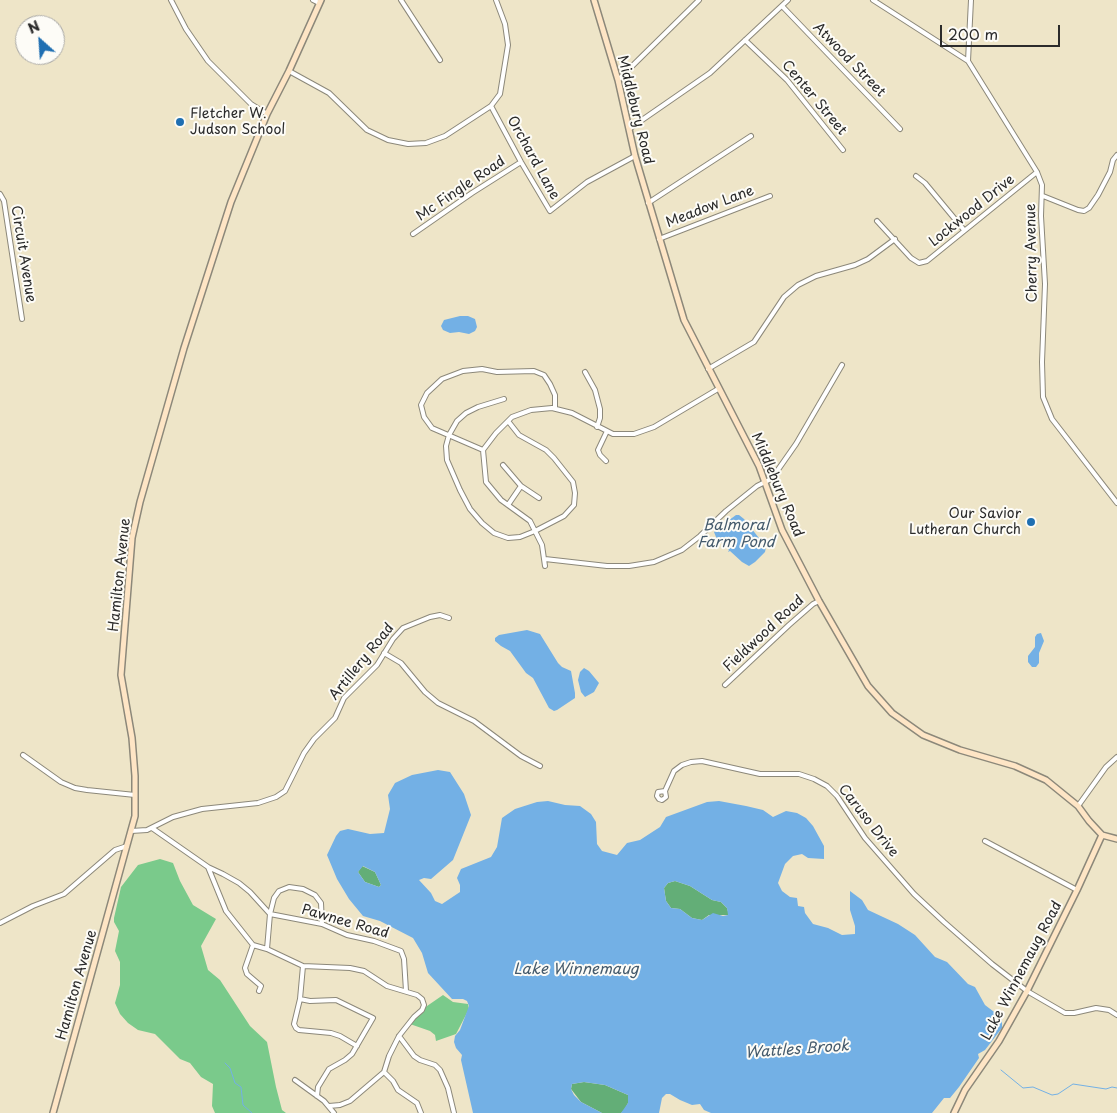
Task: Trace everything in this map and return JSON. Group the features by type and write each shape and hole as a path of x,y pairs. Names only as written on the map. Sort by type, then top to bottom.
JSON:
{"street":[{"path":"171,0 186,29 208,61 251,104 267,114"},
{"path":"313,0 320,2"},
{"path":"401,0 440,60"},
{"path":"289,71 314,83 329,93 368,130 388,140 408,144 426,143 446,136 491,106 500,94 508,45 505,24 496,0"},
{"name":"Middlebury Road","path":"594,0 618,80 648,203 684,320 754,456 782,530 818,601 868,686 892,713 908,726 936,741 1015,766 1046,780 1078,806 1102,835"},
{"path":"618,80 699,0"},
{"path":"629,129 710,73 788,0"},
{"path":"874,0 968,61"},
{"path":"968,61 971,0"},
{"name":"Hamilton Avenue","path":"53,1113 135,816 136,795 132,738 122,675 132,538 140,502 184,348 230,202 267,114 320,2"},
{"name":"Atwood Street","path":"782,6 900,129"},
{"name":"Center Street","path":"745,40 786,80 843,150"},
{"name":"Cherry Avenue","path":"968,61 1037,172 1042,185 1041,216 1046,284 1042,362 1043,396 1052,419 1117,503"},
{"name":"Orchard Lane","path":"491,106 550,211 587,182 635,156"},
{"path":"648,203 751,136"},
{"path":"1043,196 1084,211 1089,208 1098,195 1117,155"},
{"name":"Mc Fingle Road","path":"413,234 521,162"},
{"name":"Lockwood Drive","path":"877,221 911,258 919,263 928,261 1037,172"},
{"path":"916,176 925,183 964,230"},
{"name":"Circuit Avenue","path":"0,194 4,201 22,319"},
{"name":"Meadow Lane","path":"659,239 770,196"},
{"path":"708,369 754,342 784,297 798,284 868,259 895,239"},
{"path":"545,559 607,566 639,565 660,560 682,550 726,511 775,474 796,444 842,365"},
{"path":"483,450 432,428 424,416 421,405 426,392 442,379 463,371 482,369 497,372 534,371 544,375 550,384 555,395 554,408"},
{"path":"586,372 595,390 600,409 598,427"},
{"path":"545,566 542,545 530,521 501,500 486,482 483,450 508,421 512,417 530,410 554,408 572,413 613,434 634,434 654,427 718,389"},
{"path":"504,399 490,402 466,413 457,421 449,435 446,446 447,460 467,503 482,523 494,534 508,538 520,537 564,516 574,505 576,493 573,482 554,458 546,450 519,435 508,421"},
{"path":"606,461 598,450 607,431"},
{"path":"503,466 521,486 539,498"},
{"path":"508,505 521,486"},
{"name":"Fieldwood Road","path":"725,685 789,625 818,601"},
{"name":"Artillery Road","path":"131,831 144,831 174,816 202,809 258,803 276,797 285,791 304,753 314,739 335,718 344,698 377,666 393,639 403,628 430,617 440,615 449,618"},
{"path":"384,653 401,663 425,692 438,703 474,721 521,756 540,766"},
{"path":"23,755 61,782 75,788 136,795"},
{"path":"1078,806 1106,767 1117,757"},
{"name":"Caruso Drive","path":"664,791 674,771 682,765 702,761 760,774 798,774 814,778 827,786 837,796 865,838 914,894 992,964 1027,991 1065,1013 1096,1008 1109,1010 1117,1015"},
{"path":"152,828 208,867 245,888 270,914"},
{"path":"1102,835 1117,840"},
{"name":"Lake Winnemaug Road","path":"954,1113 965,1090 1000,1041 1027,991 1078,890 1102,835"},
{"path":"985,841 1078,890"},
{"path":"0,923 33,906 64,894 115,850 127,846"},
{"path":"208,867 226,911 253,945 267,949 303,966 350,968 364,971 387,986 406,990 422,999 424,1005 422,1010 399,1036 389,1056 384,1072 350,1101 340,1105 329,1106"},
{"path":"267,949 270,914 274,898 279,891 289,887 315,895 321,903 322,924"},
{"name":"Pawnee Road","path":"270,914 322,924 347,935 374,941 401,951 404,958 406,990"},
{"path":"253,945 246,974 261,986 260,991"},
{"path":"303,966 300,999 294,1024 296,1028 299,1030 331,1033 357,1046"},
{"path":"300,999 310,1001 336,1000 373,1018 352,1054 345,1060 328,1068 318,1087 317,1096"},
{"path":"399,1036 414,1056 435,1065 440,1070 448,1088 454,1113"},
{"path":"384,1072 393,1081 398,1090 418,1103 421,1113"},
{"path":"295,1080 329,1106 334,1113"}],"green space":[{"path":"160,859 173,863 193,905 216,919 201,946 208,970 220,980 250,1026 267,1042 282,1110 286,1113 215,1113 212,1106 213,1084 201,1077 190,1063 180,1059 155,1034 138,1030 120,1014 115,1003 120,985 120,962 115,951 119,931 114,918 121,887 138,865"},
{"path":"362,866 375,872 381,885 379,887 365,882 358,872"},
{"path":"675,881 690,886 712,900 721,902 727,908 729,915 709,915 702,920 692,918 680,909 671,908 666,901 664,888 668,883"},
{"path":"443,995 453,1002 468,1004 469,1009 456,1034 436,1041 435,1035 430,1031 410,1024 414,1015"},
{"path":"584,1082 605,1085 628,1095 628,1103 624,1111 621,1113 602,1113 581,1102 571,1089 572,1084"}],"water":[{"path":"468,316 475,319 477,327 475,331 469,334 450,333 443,330 441,326 444,320"},
{"name":"Balmoral Farm Pond","path":"736,515 744,519 766,547 765,552 749,566 730,551 728,552 729,550 716,537 714,532"},
{"path":"527,630 540,634 558,663 571,671 575,698 557,710 554,711 549,708 533,678 526,673 510,651 495,641 495,638 499,635"},
{"path":"1041,633 1044,641 1039,653 1039,663 1036,667 1032,667 1028,662 1028,656 1035,647 1035,637"},
{"path":"584,668 599,683 594,692 585,697 581,692 578,680 580,672"},
{"name":"Lake Winnemaug","path":"438,770 450,772 464,794 471,815 453,860 431,879 424,878 419,880 431,893 435,901 442,904 460,892 457,878 461,869 491,857 497,847 502,818 515,809 537,802 548,801 580,806 591,814 596,822 597,844 602,851 617,855 627,843 640,840 660,827 666,817 707,802 719,801 746,806 763,810 773,817 786,811 797,813 806,818 813,826 824,846 824,859 808,858 802,854 793,856 785,864 778,883 782,891 790,897 797,898 798,906 804,907 805,913 813,924 828,928 842,935 855,934 855,926 850,910 850,891 862,900 868,910 898,924 915,935 935,957 947,962 968,984 975,987 985,1005 1002,1018 1002,1028 985,1050 978,1054 979,1058 950,1098 944,1098 932,1113 711,1113 704,1110 700,1104 692,1105 670,1094 666,1094 662,1098 659,1113 621,1113 628,1103 628,1095 605,1085 584,1082 572,1084 571,1089 574,1095 581,1102 602,1113 473,1113 461,1060 462,1055 454,1042 469,1006 467,1001 452,999 428,973 422,953 413,938 380,921 363,916 349,899 337,879 327,855 340,831 348,829 370,834 384,833 390,809 388,795 395,783 412,775","holes":["363,866 375,872 381,885 379,887 365,882 358,872","675,881 690,886 712,900 721,902 727,908 728,915 723,916 713,913 702,920 692,918 680,909 671,908 666,901 664,888 668,883"]}],"waterway":[{"path":"225,1063 230,1068 235,1083 241,1087 243,1105 252,1113"},
{"name":"Wattles Brook","path":"1001,1070 1023,1088 1033,1087 1052,1095 1058,1094 1073,1084 1106,1089 1117,1088"}],"place":[{"name":"Fletcher W. Judson School","path":"180,122"},
{"name":"Our Savior Lutheran Church","path":"1031,522"}]}
